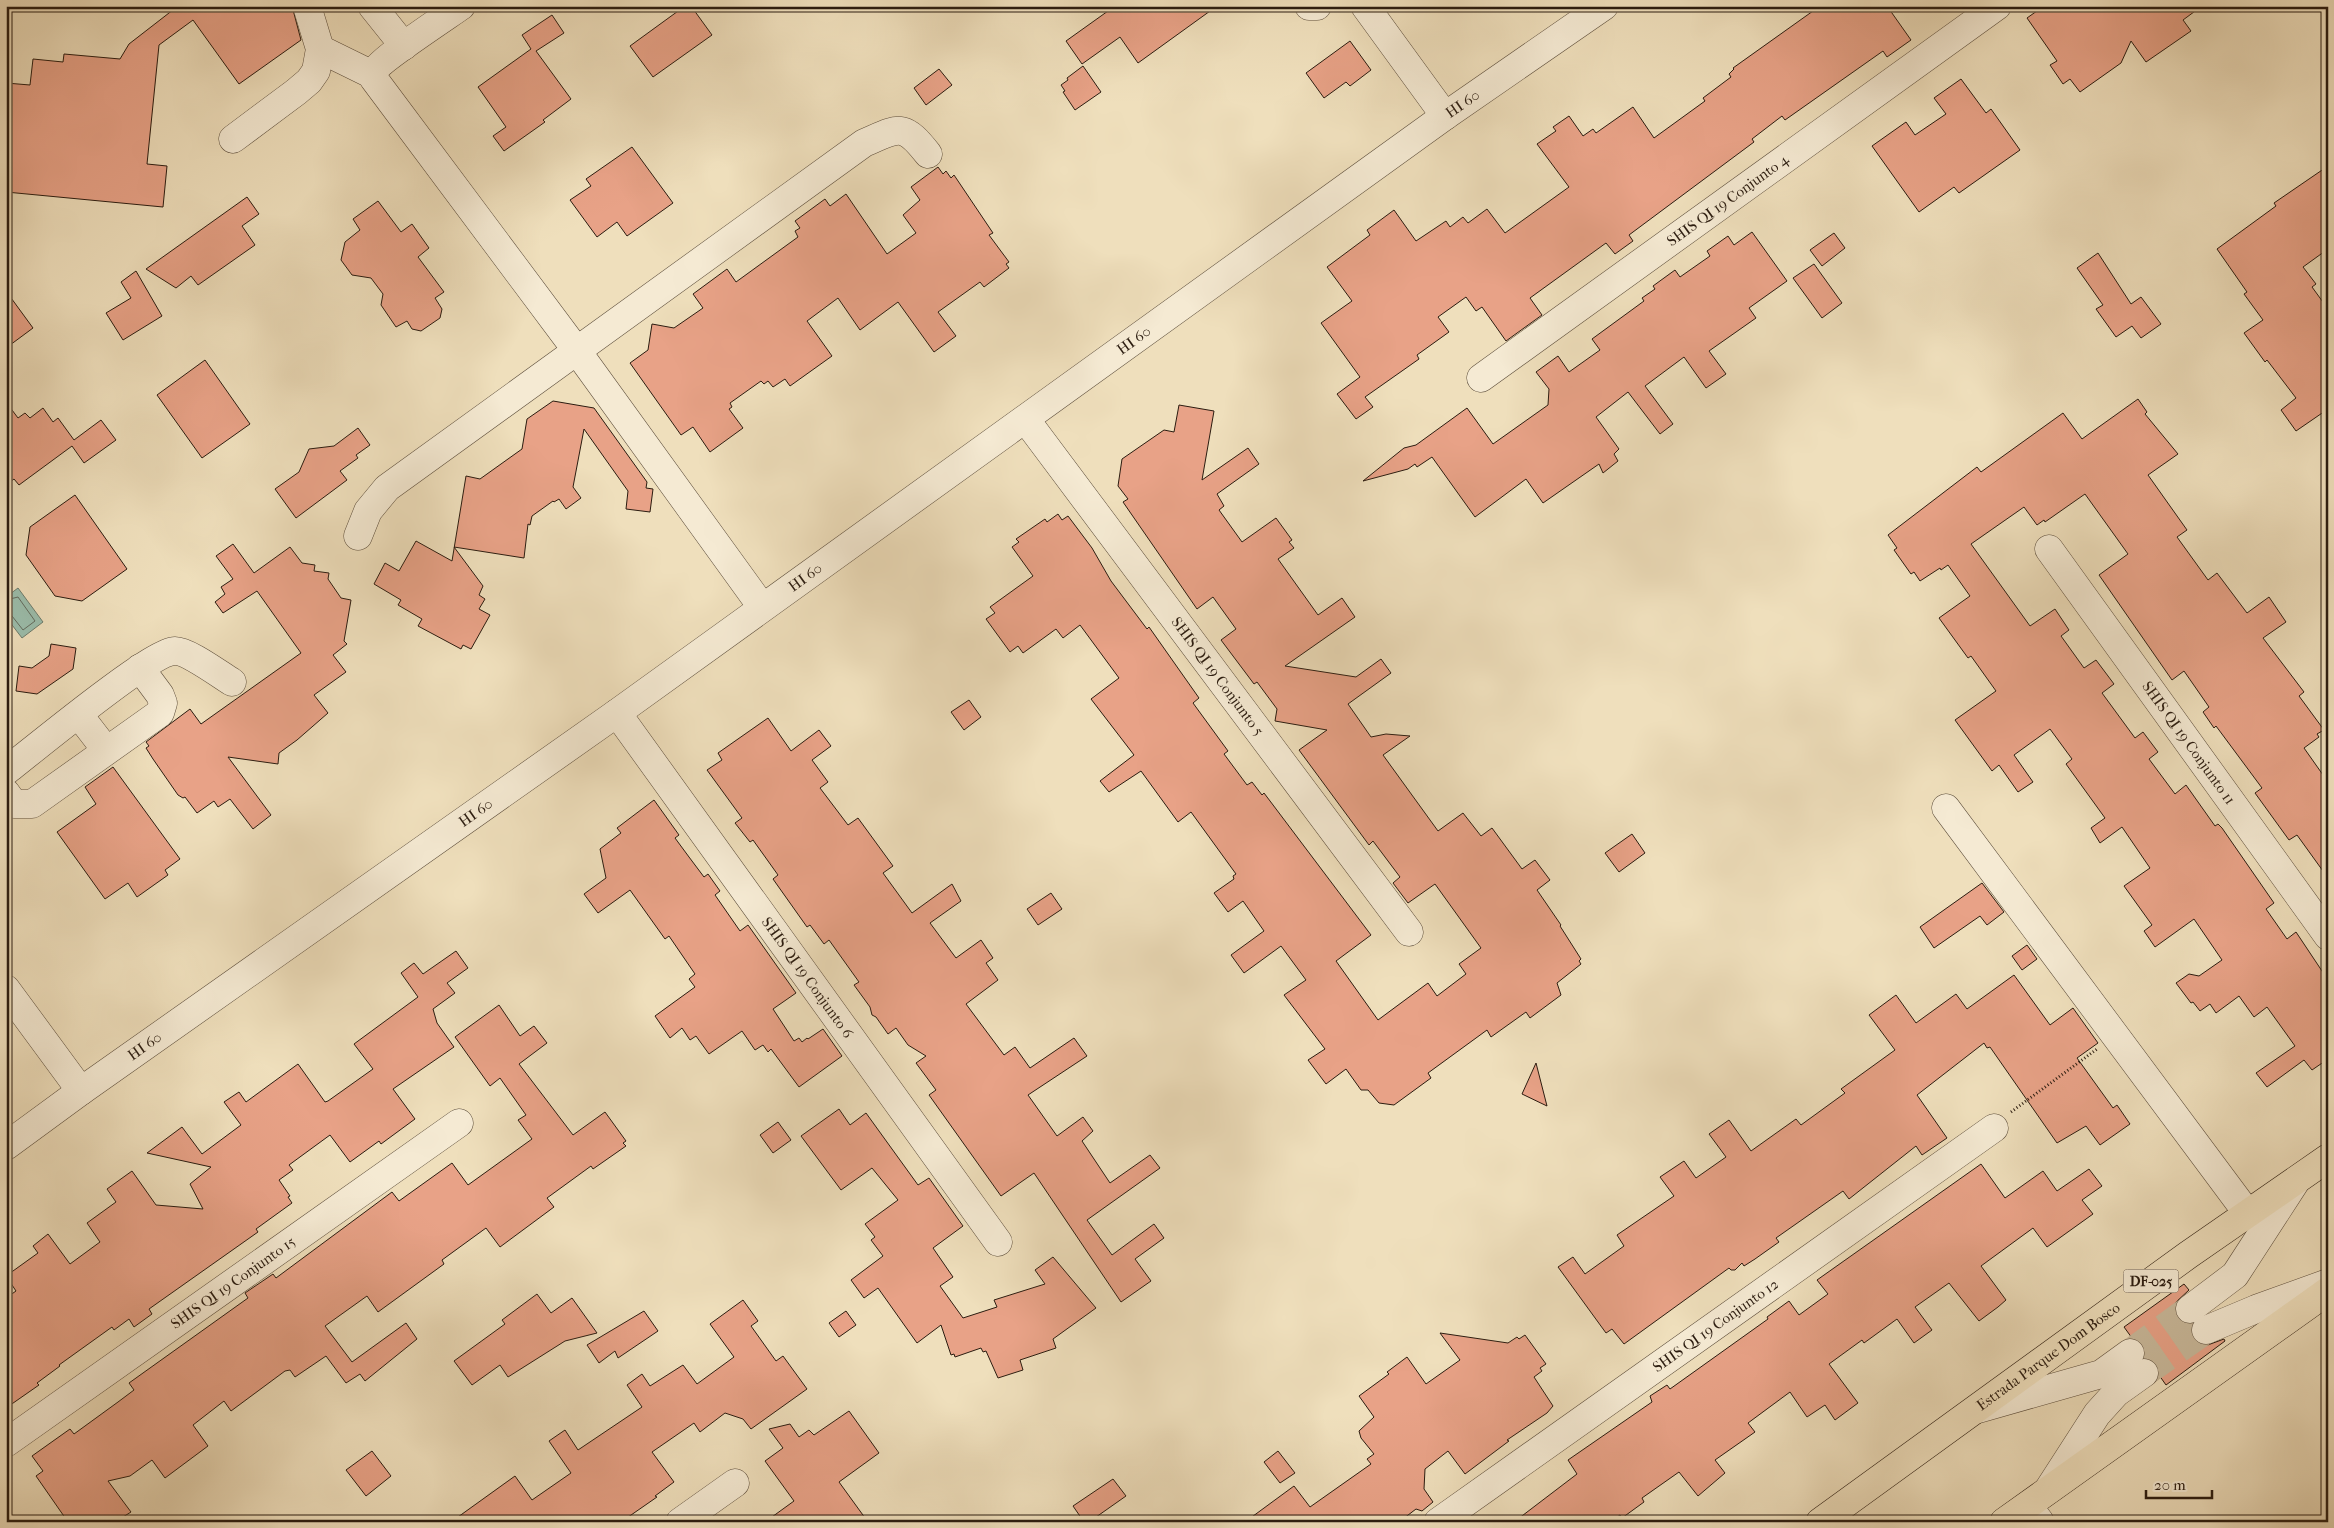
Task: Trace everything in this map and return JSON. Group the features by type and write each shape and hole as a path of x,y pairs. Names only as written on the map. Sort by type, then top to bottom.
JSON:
{"main road":[{"name":"Estrada Parque Dom Bosco","path":"1820,1522 2188,1255 2328,1158"},
{"path":"2004,1522 2038,1506 2328,1291"}],"street":[{"path":"233,139 309,81 316,71 320,49 307,6"},
{"path":"379,86 376,68 461,6"},
{"path":"1309,6 1316,6"},
{"path":"1365,6 1445,116"},
{"name":"HI 60","path":"6,1146 81,1091 618,713 762,607 1026,420 1445,116 1604,6"},
{"name":"SHIS QI 19 Conjunto 4","path":"1481,378 1967,15 1997,6"},
{"path":"379,9 404,46"},
{"path":"320,49 379,86 577,351 762,607"},
{"path":"358,536 368,511 387,488 864,143 887,133 905,132 913,136 928,154"},
{"name":"SHIS QI 19 Conjunto 5","path":"1026,420 1409,932"},
{"name":"SHIS QI 19 Conjunto 11","path":"2049,549 2328,936"},
{"path":"6,771 140,668 167,652 177,651 232,682"},
{"path":"6,793 14,804 32,804 160,713 163,704 160,696 140,668"},
{"name":"SHIS QI 19 Conjunto 6","path":"618,713 998,1242"},
{"path":"78,715 106,750"},
{"path":"1946,808 2248,1214"},
{"path":"6,989 81,1091"},
{"name":"SHIS QI 19 Conjunto 15","path":"6,1443 459,1124"},
{"name":"SHIS QI 19 Conjunto 12","path":"1438,1522 1994,1128"},
{"path":"2296,1181 2235,1275 2198,1320 2256,1309 2328,1284"},
{"path":"2235,1275 2256,1309"},
{"path":"1978,1408 2108,1383 2137,1363"},
{"path":"2038,1506 2097,1414 2108,1383"},
{"path":"680,1522 735,1483"}],"path":[{"path":"1994,1128 2009,1114 2115,1036"}],"water":[{"path":"18,588 43,622 22,638 6,617 6,597"}],"building":[{"path":"178,6 292,6 301,40 239,84 193,20 159,45 147,164 167,166 163,207 6,192 6,83 30,85 33,59 63,62 64,54 120,59 129,44"},
{"path":"685,6 691,6 712,35 653,77 630,46"},
{"path":"1115,6 1217,6 1138,63 1120,37 1082,64 1066,41"},
{"path":"1820,6 1887,6 1911,40 1887,57 1883,51 1785,120 1782,116 1752,139 1754,142 1629,235 1633,241 1615,254 1606,243 1530,298 1542,315 1506,341 1482,307 1476,311 1466,297 1438,317 1449,332 1417,355 1419,359 1365,397 1373,407 1356,419 1337,394 1360,377 1321,323 1352,301 1327,267 1370,235 1367,230 1394,210 1416,241 1446,221 1450,227 1463,217 1468,223 1487,209 1505,233 1569,187 1537,144 1556,131 1553,127 1569,116 1583,136 1593,129 1596,133 1633,107 1654,138 1705,101 1703,98 1731,77 1729,74 1733,68"},
{"path":"2044,6 2202,6 2183,20 2191,31 2146,62 2131,41 2121,63 2080,92 2070,79 2063,84 2050,65 2057,61 2027,18"},
{"path":"552,15 564,33 536,51 571,99 543,120 545,122 504,151 493,136 506,127 478,87 531,49 522,35"},
{"path":"1350,41 1371,70 1350,86 1346,82 1324,98 1306,73"},
{"path":"1083,66 1101,92 1075,110 1063,92 1065,91 1061,85"},
{"path":"939,69 952,85 926,105 914,88"},
{"path":"1961,79 1986,113 1991,109 2020,150 1959,193 1954,187 1919,212 1872,146 1906,122 1915,135 1946,114 1934,98"},
{"path":"632,147 673,203 627,236 617,222 597,237 570,200 591,186 586,179"},
{"path":"2328,166 2328,249 2303,267 2316,284 2312,287 2328,309 2328,409 2296,431 2281,410 2296,398 2267,360 2265,362 2244,333 2263,320 2244,294 2247,292 2217,249 2276,206 2274,203"},
{"path":"938,167 943,174 946,171 951,178 954,175 993,233 989,235 1009,262 1006,264 1009,268 984,287 980,282 938,312 956,336 934,352 898,302 860,330 838,298 807,321 832,356 790,386 785,379 773,387 768,381 764,384 761,381 730,403 732,407 729,409 743,428 710,452 693,427 681,435 630,363 648,350 652,324 674,328 703,308 693,294 727,269 736,282 798,237 795,231 800,228 795,221 825,199 830,206 846,194 887,254 916,233 903,215 920,200 911,187"},
{"path":"247,197 259,214 242,226 255,245 198,285 191,276 176,288 146,269"},
{"path":"378,201 401,232 412,224 429,248 418,257 444,292 435,298 442,309 440,318 421,331 412,329 407,321 396,327 381,305 383,294 371,278 352,275 341,260 345,242 360,230 353,219"},
{"path":"1752,232 1787,281 1749,308 1756,318 1709,351 1726,374 1706,388 1684,357 1645,386 1673,424 1660,434 1628,392 1596,417 1619,449 1614,454 1618,461 1603,473 1599,464 1543,503 1526,479 1475,517 1432,457 1417,467 1415,464 1408,469 1363,481 1404,448 1416,445 1467,408 1493,444 1548,405 1549,389 1536,372 1558,356 1569,372 1600,350 1592,339 1644,301 1642,298 1655,289 1653,286 1675,270 1680,277 1710,256 1707,251 1728,236 1734,245"},
{"path":"1834,233 1845,248 1822,266 1810,250"},
{"path":"2098,253 2131,304 2141,297 2161,324 2141,338 2132,326 2116,337 2096,309 2103,305 2077,268"},
{"path":"1814,264 1842,303 1822,318 1793,278"},
{"path":"136,271 162,316 123,340 106,313 131,298 121,282"},
{"path":"6,291 33,328 6,348"},
{"path":"205,360 250,424 202,458 157,395"},
{"path":"2138,399 2147,412 2145,414 2178,454 2148,475 2187,530 2177,537 2208,580 2217,573 2247,613 2269,597 2286,622 2263,638 2304,692 2299,696 2324,730 2317,734 2319,737 2304,748 2328,782 2328,878 2297,835 2289,840 2255,793 2262,788 2216,726 2214,728 2203,712 2209,707 2184,671 2172,680 2099,575 2128,554 2085,494 2045,522 2044,520 2037,525 2024,507 1971,544 2030,626 2055,609 2069,630 2061,636 2084,668 2096,660 2114,684 2102,693 2135,738 2143,732 2158,752 2149,759 2175,794 2186,785 2215,826 2218,824 2222,828 2274,903 2266,909 2287,939 2296,932 2328,980 2328,1059 2312,1070 2304,1060 2267,1087 2256,1073 2295,1046 2267,1007 2254,1017 2239,996 2216,1013 2210,1004 2200,1011 2193,1002 2191,1003 2176,983 2189,974 2199,976 2222,960 2194,919 2155,947 2144,931 2152,925 2124,886 2150,868 2122,827 2100,843 2091,828 2105,818 2066,764 2072,759 2050,729 2014,755 2033,782 2018,792 1999,765 1992,771 1955,720 1996,691 1971,656 1968,658 1939,618 1970,596 1948,565 1920,581 1914,572 1911,574 1894,550 1897,548 1888,535 1977,467 1981,472 2063,413 2082,439"},
{"path":"553,401 594,408 647,482 646,488 653,489 650,512 626,509 628,491 584,429 573,487 581,498 566,509 559,499 553,501 532,516 530,525 528,524 524,558 454,547 466,476 480,479 522,449 527,419"},
{"path":"6,402 18,418 25,413 30,418 43,408 53,422 58,418 74,440 101,420 116,440 84,463 72,446 19,485 14,479 6,485"},
{"path":"1179,405 1214,411 1202,480 1248,448 1259,464 1217,494 1224,506 1219,510 1242,542 1276,518 1292,540 1289,542 1294,548 1278,559 1318,615 1342,598 1355,617 1285,666 1356,677 1381,659 1391,673 1348,704 1371,737 1386,734 1410,736 1383,755 1438,831 1463,813 1481,836 1492,828 1522,869 1535,860 1550,880 1537,890 1581,959 1579,961 1581,964 1557,983 1561,995 1530,1018 1526,1012 1491,1037 1487,1030 1428,1073 1431,1078 1394,1105 1379,1103 1368,1090 1361,1090 1346,1069 1326,1084 1308,1060 1325,1049 1284,995 1306,980 1281,946 1244,973 1231,955 1264,931 1243,901 1228,912 1214,893 1234,879 1233,876 1236,874 1191,812 1178,822 1141,771 1109,792 1100,781 1134,755 1091,699 1119,678 1080,625 1063,638 1056,629 1023,653 1018,646 1010,652 986,619 995,613 990,607 1033,576 1012,547 1019,542 1016,539 1045,519 1047,522 1058,514 1062,520 1068,516 1092,548 1111,581 1147,629 1149,627 1199,698 1193,703 1228,751 1224,754 1247,785 1252,782 1262,795 1264,793 1371,935 1336,961 1378,1020 1428,983 1437,996 1466,974 1459,964 1481,948 1435,884 1408,903 1393,883 1400,877 1373,841 1369,845 1299,750 1327,730 1275,721 1277,709 1257,682 1254,684 1221,640 1236,629 1213,597 1197,609 1123,502 1128,499 1118,486 1122,459 1164,430 1174,432"},
{"path":"358,428 370,445 356,455 358,458 340,471 347,480 296,518 275,489 299,472 309,449 334,446"},
{"path":"75,495 127,569 82,601 55,596 26,555 30,527"},
{"path":"416,541 452,561 454,547 483,586 479,595 485,599 479,609 490,615 471,649 463,645 461,649 418,626 422,619 398,605 401,600 374,584 385,563 399,571"},
{"path":"233,544 254,573 290,547 302,563 315,565 314,571 329,573 328,579 341,598 351,600 344,641 347,644 333,655 346,672 314,695 328,713 279,753 278,764 228,757 271,815 253,829 230,799 218,807 214,801 197,813 185,797 183,798 178,795 146,748 149,746 146,742 190,709 201,724 301,653 257,591 223,613 215,602 225,594 221,587 233,579 216,556"},
{"path":"51,644 76,648 73,669 37,694 16,691 19,666 32,668 49,656"},
{"path":"969,700 981,717 964,730 951,712"},
{"path":"768,718 791,751 819,730 831,746 812,760 828,782 820,788 848,825 858,818 893,866 883,873 912,913 952,884 961,901 930,923 956,958 981,940 993,958 986,963 998,980 966,1004 1004,1055 1015,1047 1030,1068 1074,1038 1087,1056 1028,1095 1057,1136 1083,1117 1093,1131 1082,1141 1110,1183 1150,1155 1160,1168 1087,1220 1112,1255 1154,1224 1164,1238 1135,1259 1151,1281 1121,1302 1034,1173 1001,1196 929,1095 936,1090 916,1063 926,1056 908,1045 896,1028 888,1034 876,1017 872,1015 870,1007 854,985 859,982 829,940 824,944 810,925 807,927 773,879 778,875 753,840 750,842 735,823 742,818 707,770 722,760 718,753"},
{"path":"113,767 180,859 165,870 168,875 137,897 128,883 105,899 57,832 96,804 85,787"},
{"path":"654,800 679,835 675,838 704,877 708,874 720,891 715,895 740,931 748,925 796,993 773,1009 794,1041 799,1038 802,1042 823,1029 842,1056 799,1087 771,1049 768,1052 763,1045 755,1050 742,1031 709,1054 696,1036 690,1040 682,1028 670,1038 655,1016 695,987 689,979 695,974 669,936 665,939 630,890 598,913 584,894 606,878 600,849 621,833 617,828"},
{"path":"1632,834 1645,853 1619,872 1605,853"},
{"path":"1982,883 2004,912 1987,925 1980,916 1934,948 1920,927"},
{"path":"1051,893 1062,909 1038,925 1027,909"},
{"path":"2027,945 2037,959 2022,970 2012,956"},
{"path":"456,951 468,968 447,983 455,993 433,1009 437,1023 454,1047 393,1089 415,1119 381,1144 379,1141 350,1162 330,1135 289,1165 293,1170 279,1180 290,1196 288,1197 292,1203 256,1229 258,1232 149,1309 152,1314 134,1327 129,1319 114,1330 112,1327 59,1365 37,1383 39,1385 6,1408 6,1298 16,1291 6,1276 38,1253 33,1246 48,1234 70,1264 100,1242 87,1223 116,1202 107,1189 132,1171 156,1205 203,1209 190,1184 211,1167 147,1153 182,1127 202,1154 241,1125 224,1102 239,1092 246,1102 298,1064 325,1102 328,1101 373,1069 354,1044 418,997 401,973 414,963 423,974"},
{"path":"2014,975 2050,1025 2073,1008 2098,1043 2077,1058 2113,1108 2117,1105 2130,1124 2100,1145 2086,1126 2057,1143 1990,1047 1987,1048 1984,1043 1917,1095 1947,1138 1922,1155 1916,1146 1849,1199 1843,1191 1776,1238 1779,1242 1755,1259 1744,1266 1742,1263 1735,1270 1729,1268 1624,1344 1612,1329 1606,1333 1558,1267 1573,1257 1585,1274 1624,1246 1617,1235 1674,1196 1660,1177 1684,1161 1696,1178 1726,1157 1709,1134 1729,1120 1751,1151 1796,1119 1801,1125 1845,1093 1841,1089 1895,1050 1869,1015 1896,995 1916,1023 1956,994 1967,1009"},
{"path":"499,1005 520,1036 534,1026 547,1043 519,1064 573,1135 605,1112 626,1141 623,1143 626,1146 593,1169 591,1166 547,1198 554,1207 500,1247 486,1228 442,1260 444,1264 378,1312 367,1296 325,1326 352,1362 406,1323 417,1339 365,1381 360,1374 346,1383 326,1356 295,1377 290,1370 285,1371 231,1411 224,1401 193,1425 208,1446 165,1478 152,1460 130,1476 108,1481 131,1512 115,1522 68,1522 36,1476 43,1471 32,1456 70,1429 74,1434 118,1402 134,1390 129,1383 248,1298 245,1293 273,1274 276,1278 392,1192 399,1201 452,1163 468,1185 532,1139 518,1120 526,1115 500,1078 490,1086 455,1037"},
{"path":"1536,1063 1547,1106 1522,1094"},
{"path":"839,1109 850,1125 866,1113 918,1185 929,1178 963,1226 933,1248 953,1277 940,1286 963,1318 997,1307 994,1300 1045,1284 1035,1270 1053,1257 1096,1308 1053,1339 1056,1348 1020,1360 1023,1370 998,1378 986,1351 983,1352 981,1348 955,1357 954,1354 951,1355 941,1325 917,1343 878,1288 864,1298 851,1280 883,1256 871,1240 875,1237 865,1224 898,1200 872,1168 841,1190 801,1136"},
{"path":"778,1122 791,1140 773,1153 760,1135"},
{"path":"1981,1164 2005,1198 2043,1171 2057,1191 2089,1169 2102,1186 2082,1200 2093,1214 2047,1247 2033,1228 1981,1266 2006,1300 1998,1307 1979,1321 1949,1283 1915,1307 1932,1330 1914,1343 1897,1319 1864,1343 1862,1340 1829,1364 1858,1403 1835,1420 1825,1405 1807,1417 1790,1392 1748,1423 1755,1432 1715,1460 1725,1473 1698,1496 1679,1472 1642,1498 1644,1502 1622,1518 1620,1515 1610,1522 1514,1522 1577,1474 1568,1460 1652,1402 1650,1396 1667,1385 1670,1389 1768,1319 1767,1317 1789,1301 1799,1315 1828,1294 1817,1280"},
{"path":"2184,1284 2189,1290 2175,1303 2177,1318 2183,1323 2192,1324 2191,1336 2197,1343 2205,1346 2224,1339 2225,1341 2166,1385 2159,1375 2157,1364 2145,1356 2142,1343 2132,1338 2124,1327"},
{"path":"537,1294 551,1313 572,1298 597,1333 565,1341 508,1377 500,1365 472,1385 454,1361 505,1324 502,1320"},
{"path":"743,1300 758,1321 751,1326 776,1361 783,1356 807,1389 751,1429 743,1419 725,1413 700,1432 694,1423 652,1452 674,1482 655,1496 657,1497 621,1522 451,1522 515,1476 532,1500 571,1473 549,1441 565,1430 578,1450 642,1407 627,1385 642,1374 650,1386 683,1365 697,1384 734,1357 710,1324"},
{"path":"644,1311 658,1331 618,1358 615,1351 599,1363 587,1345"},
{"path":"846,1311 856,1325 839,1337 829,1323"},
{"path":"1440,1333 1508,1343 1517,1337 1519,1339 1525,1335 1546,1364 1540,1368 1542,1371 1534,1377 1553,1406 1547,1413 1507,1440 1509,1441 1465,1474 1448,1451 1425,1469 1424,1489 1433,1502 1422,1511 1416,1509 1399,1522 1245,1522 1294,1486 1310,1507 1371,1464 1367,1459 1374,1454 1361,1438 1359,1431 1374,1417 1359,1396 1389,1374 1387,1372 1407,1357 1426,1384 1460,1360"},
{"path":"849,1411 879,1453 839,1482 868,1522 765,1522 794,1501 765,1461 783,1448 769,1429 790,1424 799,1437 809,1430 814,1435"},
{"path":"372,1451 391,1476 366,1496 346,1470"},
{"path":"1278,1451 1295,1473 1280,1483 1264,1462"},
{"path":"1113,1479 1126,1496 1089,1522 1084,1522 1073,1506"}],"tunnel":[{"path":"2130,1353 2190,1309"},
{"path":"2144,1373 2206,1330"}]}
